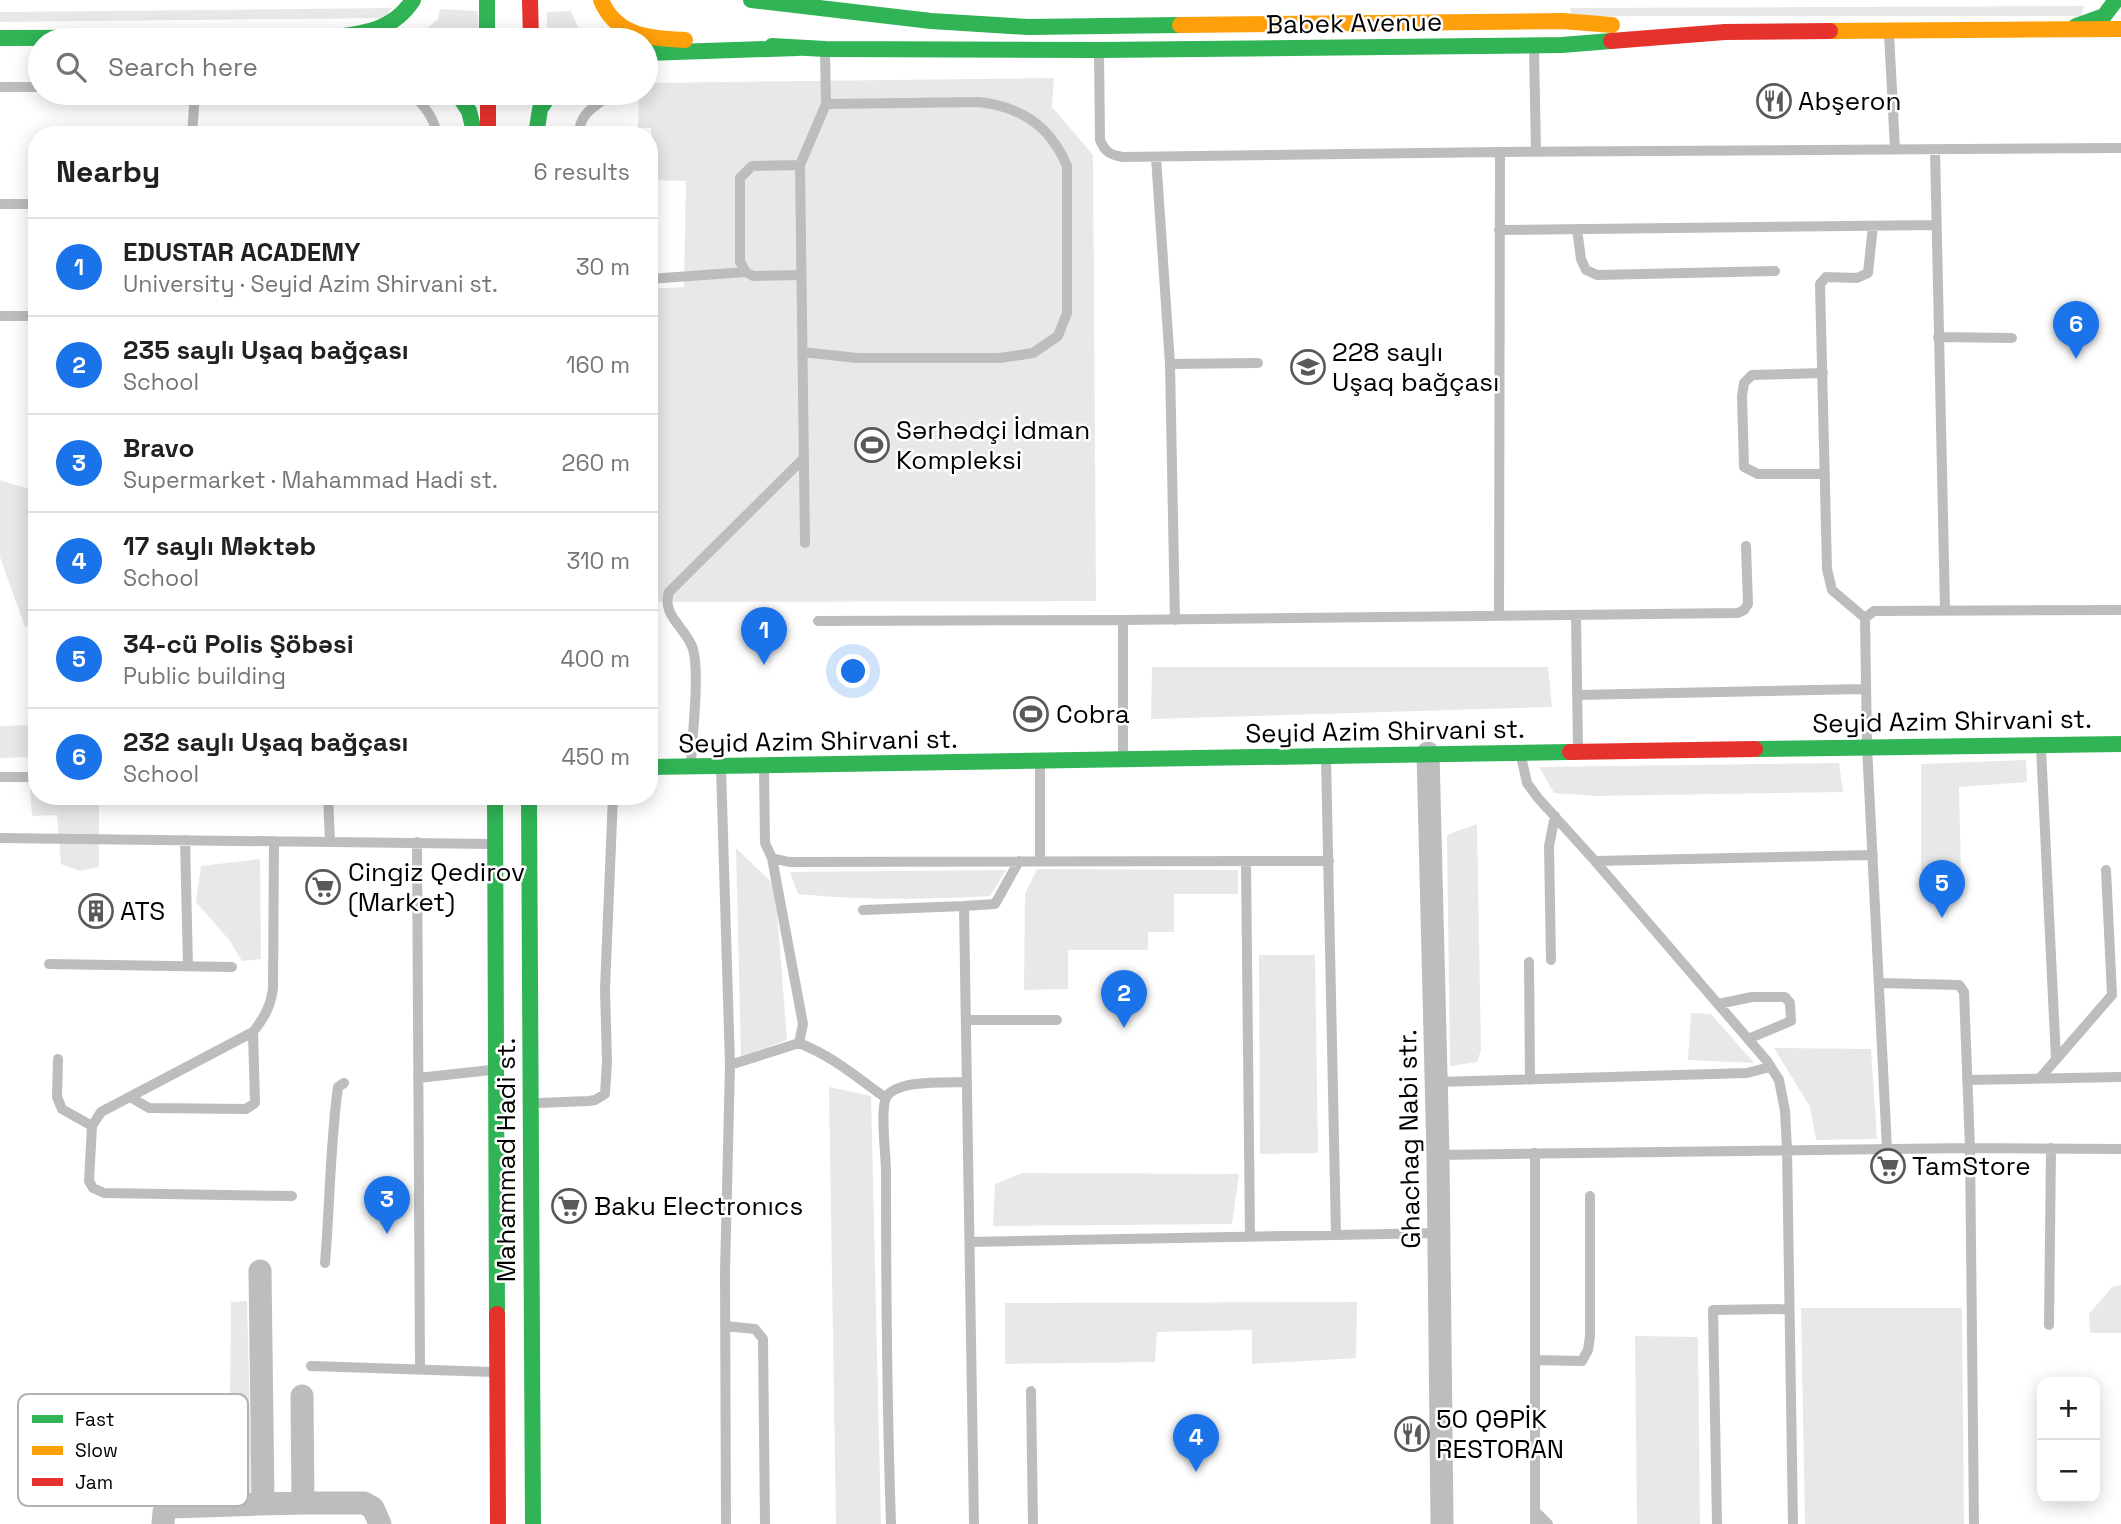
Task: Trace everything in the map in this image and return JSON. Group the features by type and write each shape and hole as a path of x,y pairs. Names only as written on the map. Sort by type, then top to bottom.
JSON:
{"main road":[{"path":"384,28 404,15 413,0"},
{"path":"487,0 488,28"},
{"path":"518,0 522,28"},
{"path":"525,28 530,0"},
{"path":"601,0 609,18 622,28"},
{"path":"751,0 931,20 1028,27 1562,22 1725,32"},
{"path":"2047,30 2092,22 2104,16 2116,0"},
{"name":"Babek Avenue","path":"798,48 1100,50 1534,45 1725,32 2121,29"},
{"path":"658,36 798,48"},
{"path":"0,38 28,38"},
{"path":"658,56 798,48"},
{"path":"465,105 473,126"},
{"path":"488,105 488,126"},
{"path":"534,105 535,126"},
{"path":"537,126 543,105"},
{"name":"Seyid Azim Shirvani st.","path":"658,767 2121,744"},
{"name":"Mahammad Hadi st.","path":"498,805 512,842 530,1104 533,1524"},
{"name":"Mahammad Hadi st.","path":"498,1524 497,1069 512,842 525,805"}],"street":[{"name":"Ghachag Nabi str.","path":"1429,753 1438,1155 1442,1524"},
{"path":"260,1504 263,1500 261,1271"},
{"path":"302,1396 303,1503"},
{"path":"248,1504 364,1503 373,1508 380,1524"},
{"path":"163,1524 164,1512 172,1507 201,1506"}],"lane":[{"path":"1889,31 1895,149"},
{"path":"1534,45 1536,152"},
{"path":"805,543 800,164 826,104 825,49"},
{"path":"1100,50 1100,140 1110,155 1123,158 1500,152 2121,148"},
{"path":"0,88 28,88"},
{"path":"802,352 857,358 1000,358 1033,353 1058,336 1067,313 1067,166 1059,147 1034,120 1003,105 979,102 826,104"},
{"path":"193,126 194,105"},
{"path":"422,105 436,126"},
{"path":"579,126 582,116 597,105"},
{"path":"1935,149 1945,609"},
{"path":"1499,615 1500,152"},
{"path":"1156,157 1170,364 1175,620"},
{"path":"800,164 752,166 740,178 740,262 746,272 753,276 800,275"},
{"path":"0,204 28,204"},
{"path":"1499,230 1935,225"},
{"path":"1873,226 1868,273 1857,278 1826,277 1820,284 1827,569 1832,590 1865,618 1867,746 1887,1149"},
{"path":"1577,229 1581,259 1586,270 1597,275 1775,271"},
{"path":"658,278 746,272"},
{"path":"0,316 28,316"},
{"path":"1938,337 2012,338"},
{"path":"1170,364 1258,363"},
{"path":"1823,373 1752,375 1744,383 1742,396 1744,467 1758,474 1825,474"},
{"path":"691,767 695,671 693,650 680,626 668,612 666,602 669,592 804,458"},
{"path":"818,621 1738,614 1748,604 1746,546"},
{"path":"1865,618 1874,611 2121,610"},
{"path":"1576,616 1578,751"},
{"path":"1123,620 1123,761"},
{"path":"1577,695 1865,689"},
{"path":"2041,745 2056,1060"},
{"path":"1521,753 1527,783 1748,1039 1779,1080 1785,1111 1787,1150 1793,1524"},
{"path":"1326,756 1336,1235"},
{"path":"1040,762 1040,860"},
{"path":"721,766 730,1065 725,1326 726,1524"},
{"path":"764,766 765,843 772,858 803,1024 799,1043"},
{"path":"0,778 28,777"},
{"path":"326,805 330,841"},
{"path":"530,1104 589,1101 605,1094 605,989 613,805"},
{"path":"1551,960 1549,846 1555,816"},
{"path":"0,838 512,842"},
{"path":"185,840 188,966"},
{"path":"274,841 271,1004 253,1032 101,1112 92,1126 89,1181 93,1188 104,1193 292,1196"},
{"path":"417,842 420,1369"},
{"path":"1595,861 1873,855"},
{"path":"772,858 789,862 1328,861"},
{"path":"863,910 995,904 1019,861"},
{"path":"1246,863 1250,1236"},
{"path":"2040,1079 2117,993 2106,870"},
{"path":"964,906 974,1524"},
{"path":"1529,962 1530,1080"},
{"path":"49,964 232,967"},
{"path":"1879,983 1959,985 1964,992 1970,1148 1974,1524"},
{"path":"1718,1004 1752,997 1785,997 1790,1003 1791,1021 1748,1039"},
{"path":"966,1020 1057,1020"},
{"path":"130,1097 149,1108 246,1108 255,1103 253,1032"},
{"path":"730,1065 799,1043 842,1064 886,1098"},
{"path":"58,1059 57,1097 62,1109 92,1126"},
{"path":"1436,1082 1747,1073 1770,1067"},
{"path":"418,1078 497,1069"},
{"path":"1967,1080 2121,1077"},
{"path":"891,1524 885,1273 886,1098 894,1089 912,1084 967,1082"},
{"path":"325,1263 333,1122 338,1087 344,1083"},
{"path":"1438,1155 1970,1148 2121,1149"},
{"path":"2049,1325 2051,1149"},
{"path":"1535,1153 1535,1524"},
{"path":"1535,1360 1582,1361 1588,1350 1590,1196"},
{"path":"970,1242 1439,1233"},
{"path":"1717,1524 1713,1310 1789,1309"},
{"path":"725,1326 755,1329 763,1339 765,1524"},
{"path":"312,1366 498,1372"},
{"path":"1031,1391 1033,1524"},
{"path":"1535,1511 1548,1524"}],"shaded area":[{"path":"2084,6 2081,16 1571,16 1570,8"},
{"path":"392,8 384,18 0,22 0,12"},
{"path":"440,9 478,11 479,28 427,28 438,19"},
{"path":"571,11 578,28 547,28 547,12"},
{"name":"Sərhədçi İdman Kompleksi","path":"1054,78 1052,107 1093,155 1096,601 658,602 658,288 684,287 686,181 658,180 658,126 638,126 639,105 658,105 658,83"},
{"path":"0,480 28,489 28,626 25,627 0,557"},
{"path":"1152,667 1548,667 1552,707 1151,719"},
{"path":"28,725 28,757 0,758 0,726"},
{"path":"2026,760 2027,782 1959,787 1961,872 1921,872 1921,764"},
{"path":"1839,763 1843,792 1595,796 1554,793 1539,767"},
{"path":"31,805 99,805 99,867 80,871 61,864 57,815 32,816"},
{"path":"1477,824 1481,1050 1477,1062 1450,1066 1447,835"},
{"path":"736,848 775,886 787,1040 741,1057"},
{"path":"260,859 261,959 242,961 230,941 196,902 201,866"},
{"path":"1037,869 1238,870 1238,894 1174,894 1174,932 1148,932 1148,950 1068,950 1068,989 1024,990 1025,894"},
{"path":"1006,870 990,896 918,899 798,894 790,872"},
{"path":"1259,955 1315,955 1318,1153 1260,1154"},
{"path":"1691,1013 1711,1014 1754,1063 1688,1060"},
{"path":"1774,1048 1871,1049 1877,1139 1816,1140 1810,1107"},
{"path":"829,1087 871,1096 881,1524 836,1524"},
{"path":"1022,1173 1239,1174 1232,1224 993,1226 995,1184"},
{"path":"2121,1285 2121,1333 2090,1333 2089,1314 2112,1287"},
{"path":"247,1301 252,1494 248,1494 248,1394 230,1394 231,1302"},
{"path":"1357,1302 1356,1358 1252,1364 1252,1330 1157,1332 1155,1362 1005,1364 1005,1303"},
{"path":"1801,1308 1962,1308 1964,1524 1805,1524"},
{"path":"1635,1336 1698,1337 1700,1524 1637,1524"}],"traffic: fast":[{"path":"379,28 406,10 413,0"},
{"path":"487,0 487,28"},
{"path":"751,0 931,21 1028,27 1180,25"},
{"path":"2076,26 2104,16 2116,0"},
{"path":"0,38 28,38"},
{"path":"772,46 825,49 1099,50 1562,45 1611,41"},
{"path":"658,53 798,48"},
{"path":"465,105 473,126"},
{"path":"537,126 543,105"},
{"path":"1755,749 2121,744"},
{"path":"658,767 1570,752"},
{"path":"495,805 497,1314"},
{"path":"529,805 533,1524"}],"traffic: slow":[{"path":"601,0 607,12 625,28"},
{"path":"1180,25 1562,21 1612,25"},
{"path":"1830,31 2121,29"},
{"path":"658,38 685,40"}],"traffic: jam":[{"path":"530,0 531,28"},
{"path":"1611,41 1725,32 1830,31"},
{"path":"488,105 488,126"},
{"path":"1570,752 1755,749"},
{"path":"497,1314 498,1524"}],"place":[{"name":"Abşeron","path":"1774,101"},
{"name":"232 saylı Uşaq bağçası","path":"2076,359"},
{"name":"228 saylı Uşaq bağçası","path":"1308,367"},
{"name":"Sərhədçi İdman Kompleksi","path":"872,445"},
{"name":"EDUSTAR ACADEMY","path":"764,665"},
{"name":"Cobra","path":"1031,714"},
{"name":"Cingiz Qedirov (Market)","path":"323,887"},
{"name":"ATS","path":"96,911"},
{"name":"34-cü Polis Şöbəsi","path":"1942,918"},
{"name":"235 saylı Uşaq bağçası","path":"1124,1028"},
{"name":"TamStore","path":"1888,1166"},
{"name":"Baku Electronıcs","path":"569,1206"},
{"name":"Bravo","path":"387,1234"},
{"name":"50 QƏPİK RESTORAN","path":"1412,1434"},
{"name":"17 saylı Məktəb","path":"1196,1472"}]}
